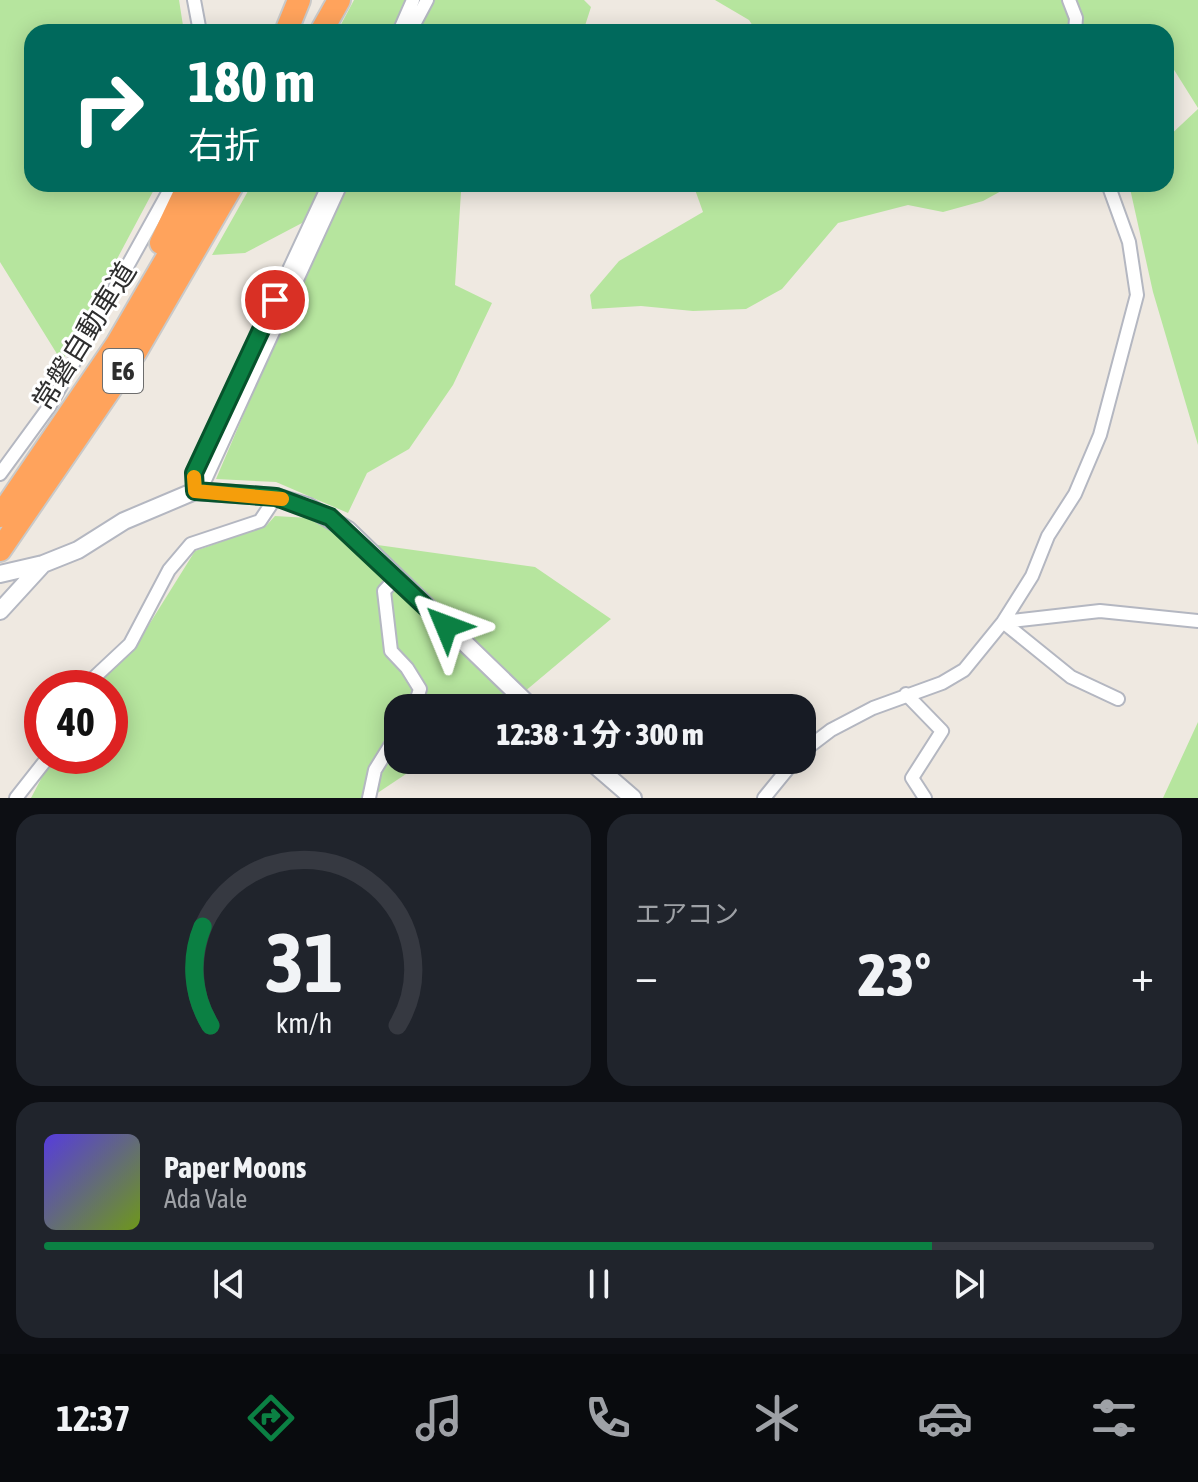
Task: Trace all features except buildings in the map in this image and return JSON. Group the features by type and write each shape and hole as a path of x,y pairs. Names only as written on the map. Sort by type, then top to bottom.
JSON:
{"highway":[{"path":"289,24 299,0"},
{"path":"310,24 321,0"},
{"path":"326,24 339,0"},
{"path":"75,408 185,192"},
{"name":"常磐自動車道","path":"0,516 125,332 205,192"},
{"name":"常磐自動車道","path":"0,550 135,353 228,192"}],"street":[{"path":"194,0 198,24"},
{"path":"402,24 413,0"},
{"path":"414,24 427,0"},
{"path":"1069,0 1076,24"},
{"path":"0,474 49,407 169,192"},
{"path":"195,491 194,473 325,192"},
{"path":"7,572 43,564 78,550 124,521 195,491 206,478 337,192"},
{"path":"816,741 831,730 906,694 942,683 964,670 1003,622 1032,576 1048,536 1075,494 1100,435 1137,295 1136,268 1111,192"},
{"path":"195,491 276,497 330,517 517,694"},
{"path":"102,670 130,644 169,570 191,544 260,521 276,497"},
{"path":"0,611 43,564"},
{"path":"396,578 384,591 391,651 407,668 420,689 418,694"},
{"path":"1003,622 1100,611 1198,621"},
{"path":"1003,622 1071,677 1118,699"},
{"path":"906,694 942,731 912,778 925,798"},
{"path":"369,798 375,770 384,756"},
{"path":"16,798 35,774"},
{"path":"605,774 633,798"},
{"path":"764,798 784,774"}],"green space":[{"path":"0,0 179,0 183,24 24,24 24,192 153,192 62,362 0,262"},
{"path":"354,0 584,0 591,7 586,24 341,24"},
{"path":"715,0 1198,0 1198,108 1174,70 1174,24 752,24"},
{"path":"1198,109 1198,445 1153,292 1131,192 1174,192 1174,132"},
{"path":"247,192 461,192 455,285 492,303 453,385 409,449 367,473 348,513 276,482 216,479 323,229 302,223 245,253 212,255"},
{"path":"696,192 999,192 983,201 943,212 908,205 838,223 782,289 746,309 693,311 641,306 592,309 590,295 619,261 703,212"},
{"path":"275,516 309,518 349,541 535,567 611,619 522,694 384,694 384,774 406,774 370,798 31,798 44,774 128,774 128,670 112,670 135,647 195,551 266,526"},
{"path":"1198,722 1198,798 1163,798"}],"slow traffic":[{"path":"194,477 195,491 282,499"}],"route":[{"path":"275,300 194,473 195,491 276,497 330,517 348,530 446,626"}]}
